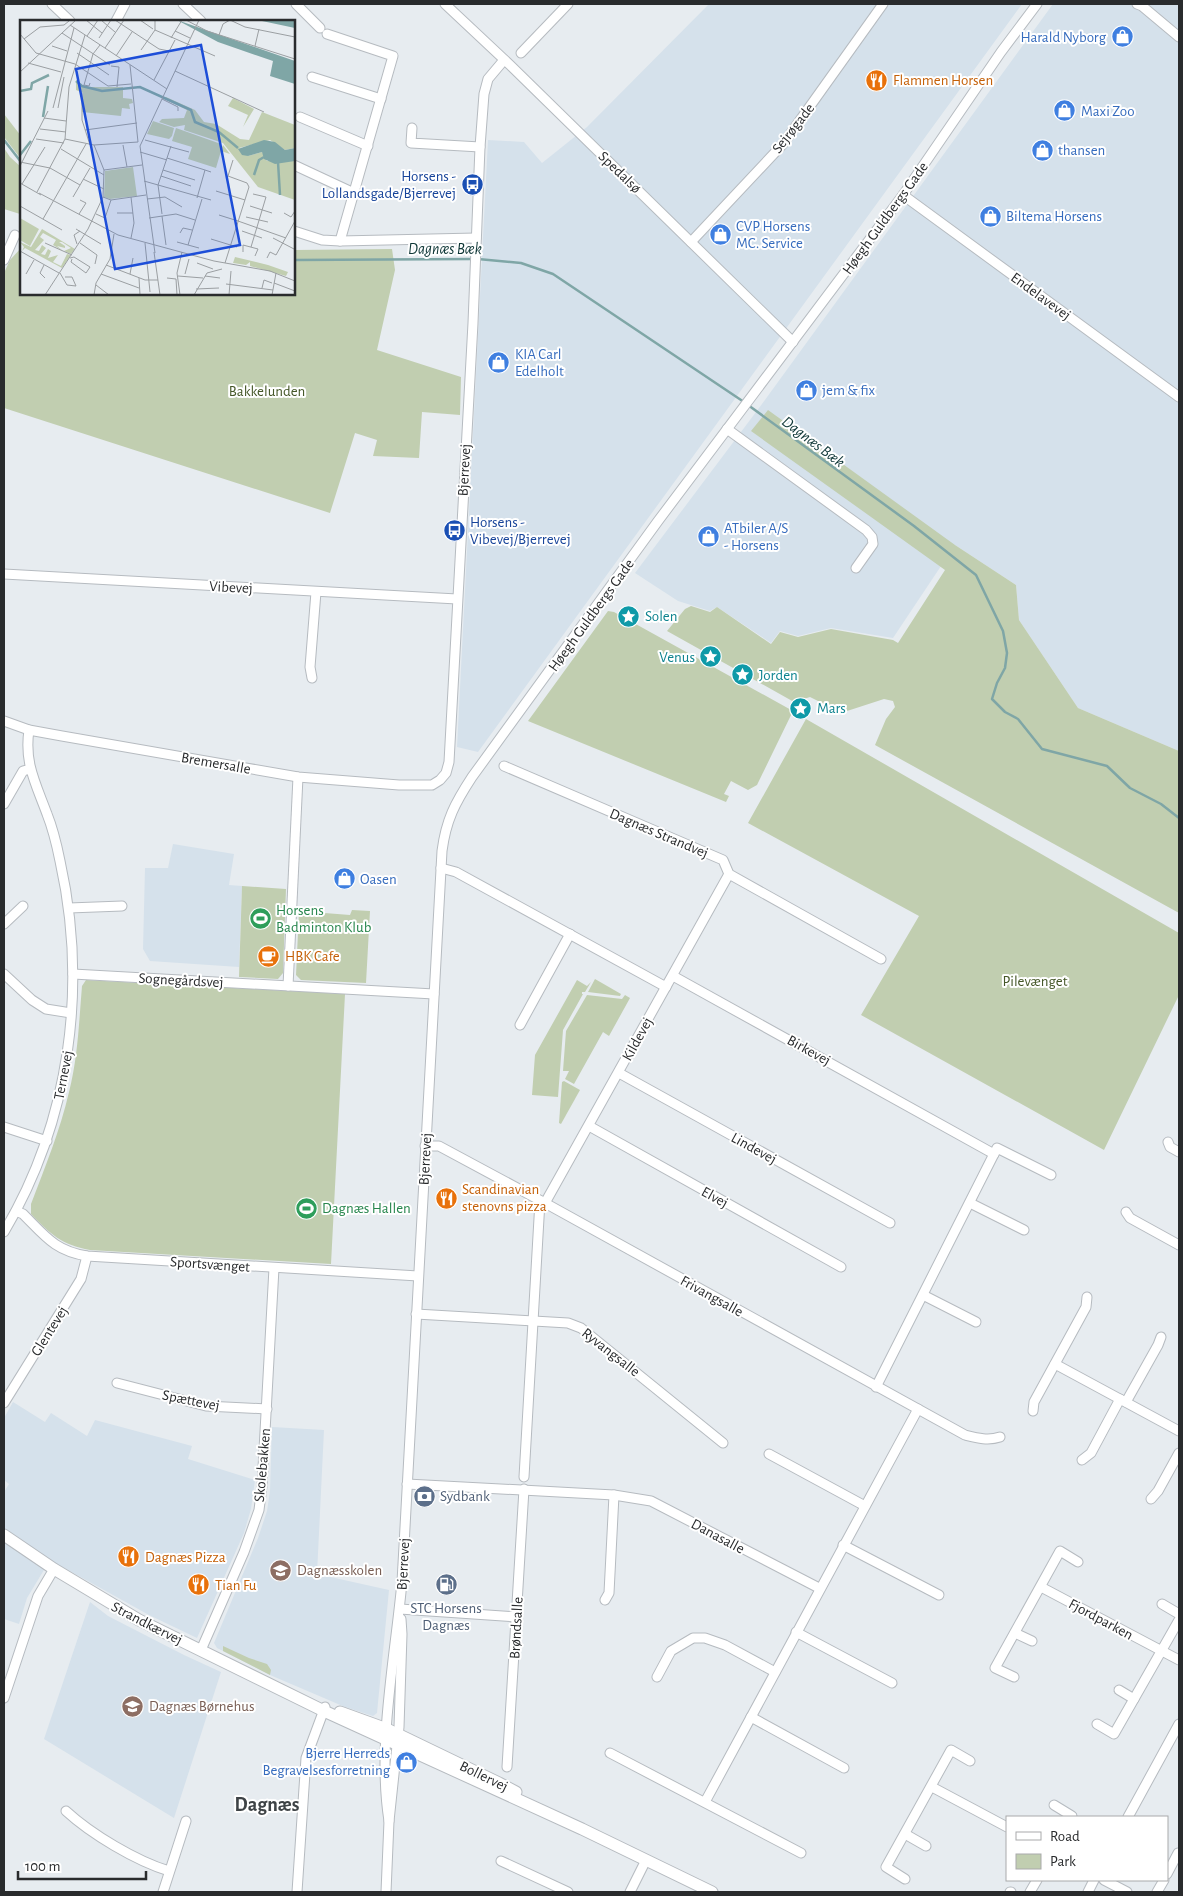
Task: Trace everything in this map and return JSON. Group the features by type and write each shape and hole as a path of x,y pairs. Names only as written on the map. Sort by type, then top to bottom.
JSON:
{"main road":[{"name":"Strandkærvej","path":"4,1535 54,1569 139,1620 298,1698 393,1737"},
{"name":"Bollervej","path":"393,1737 712,1892"}],"street":[{"path":"52,4 69,20"},
{"path":"117,20 125,4"},
{"path":"184,4 200,20"},
{"path":"296,4 323,31 393,56 340,241"},
{"name":"Spedalsø","path":"445,4 793,342"},
{"path":"521,53 568,4"},
{"name":"Sejrøgade","path":"691,242 783,144 882,4"},
{"name":"Høegh Guldbergs Gade","path":"456,802 472,777 727,429 903,195 1001,52 1037,4"},
{"path":"1137,4 1142,6 1179,37"},
{"name":"Bjerrevej","path":"432,785 446,773 449,762 480,147 485,86 492,72 504,60"},
{"path":"312,77 381,99"},
{"path":"300,117 368,146"},
{"path":"412,128 411,143 480,147"},
{"path":"295,164 354,193"},
{"name":"Endelavevej","path":"903,195 1179,397"},
{"path":"295,232 322,240 340,241 476,241"},
{"path":"4,260 15,235"},
{"path":"727,429 866,530 872,537 873,544 856,568"},
{"name":"Vibevej","path":"4,574 457,600"},
{"path":"312,678 310,667 316,592"},
{"name":"Bremersalle","path":"4,721 29,730 298,777 399,785 432,785"},
{"name":"Ternevej","path":"4,1232 16,1211 47,1141 56,1110 66,1064 73,974 68,908 60,861 48,816 30,769 27,754 29,730"},
{"name":"Dagnæs Strandvej","path":"504,766 722,860 729,874 881,959"},
{"path":"4,804 23,771 30,769"},
{"path":"288,986 298,777"},
{"name":"Bjerrevej","path":"386,1892 393,1737 395,1634 400,1609 441,868 444,831 456,802"},
{"path":"441,868 456,872 666,987"},
{"name":"Kildevej","path":"542,1202 589,1126 729,874"},
{"path":"4,924 23,906"},
{"path":"68,908 122,906"},
{"path":"520,1025 570,934"},
{"path":"4,974 32,1000 46,1009 71,1013"},
{"name":"Sognegårdsvej","path":"73,974 434,994"},
{"name":"Birkevej","path":"673,976 994,1154"},
{"name":"Lindevej","path":"618,1073 890,1223"},
{"name":"Elvej","path":"589,1126 841,1267"},
{"path":"4,1127 47,1141"},
{"path":"1168,1142 1170,1147 1179,1152"},
{"name":"Frivangsalle","path":"425,1146 439,1146 966,1435 980,1439 993,1440 1000,1438"},
{"path":"876,1386 997,1148 1051,1175"},
{"path":"524,1477 542,1202"},
{"path":"970,1203 1024,1230"},
{"name":"Sportsvænget","path":"16,1211 23,1214 54,1244 72,1253 87,1256 418,1276"},
{"path":"1126,1212 1130,1218 1179,1245"},
{"name":"Glentevej","path":"4,1403 81,1279 87,1256"},
{"name":"Skolebakken","path":"201,1650 244,1552 258,1510 262,1486 274,1268"},
{"path":"923,1295 976,1322"},
{"path":"1033,1411 1034,1402 1086,1307 1087,1297"},
{"name":"Ryvangsalle","path":"416,1314 533,1320 568,1323 581,1328 723,1443"},
{"path":"1082,1460 1091,1453 1158,1345 1161,1337"},
{"path":"1055,1364 1179,1431"},
{"name":"Spættevej","path":"117,1383 206,1406 267,1409"},
{"path":"705,1802 819,1588 918,1409"},
{"path":"1151,1500 1179,1453"},
{"path":"769,1454 864,1506"},
{"name":"Danasalle","path":"407,1484 614,1495 651,1501 819,1588"},
{"name":"Brøndsalle","path":"507,1767 524,1489"},
{"path":"605,1600 609,1593 614,1495"},
{"path":"843,1545 939,1595"},
{"path":"1014,1677 995,1668 1060,1551 1078,1562"},
{"path":"4,1698 38,1596 54,1569"},
{"name":"Fjordparken","path":"1041,1586 1179,1660"},
{"path":"1162,1604 1179,1614"},
{"path":"400,1609 516,1617"},
{"path":"1097,1724 1114,1734 1179,1620"},
{"path":"796,1632 892,1683"},
{"path":"1015,1633 1032,1641"},
{"path":"657,1678 670,1651 693,1638 705,1638 725,1645 775,1672"},
{"path":"1119,1690 1134,1699"},
{"path":"297,1892 306,1758 325,1709"},
{"path":"751,1717 844,1768"},
{"path":"1129,1816 1179,1724"},
{"path":"906,1879 886,1867 951,1750 970,1761"},
{"path":"610,1753 801,1853"},
{"path":"932,1787 1006,1826"},
{"path":"1054,1805 1072,1816"},
{"path":"66,1811 80,1824 137,1857 150,1864 169,1870"},
{"path":"163,1892 186,1821"},
{"path":"905,1834 926,1846"},
{"path":"1168,1872 1178,1853"},
{"path":"630,1892 646,1860"},
{"path":"501,1861 568,1892"},
{"path":"1030,1892 1036,1881"},
{"path":"1106,1881 1127,1892"},
{"path":"1157,1892 1163,1881"}],"shaded area":[{"path":"709,4 1022,4 478,752 457,747 488,140 524,142 542,163 587,127"},
{"path":"1053,4 1179,4 1179,751 1078,708 1019,620 1016,585 955,545 893,638 831,628 798,636 780,631 771,643 717,607 710,611 678,601 635,573 759,408"},
{"path":"173,844 234,854 229,885 242,886 239,967 150,961 143,949 145,868 168,868"},
{"path":"13,1402 45,1422 51,1413 87,1436 95,1420 192,1446 188,1459 255,1480 251,1509 244,1533 197,1638 149,1615 50,1560 27,1598 19,1624 4,1619 4,1492 9,1484 4,1480 4,1418"},
{"name":"Dagnæsskolen","path":"272,1427 324,1430 317,1574 389,1590 377,1713 373,1716 345,1707 270,1675 217,1648 214,1643 258,1538 267,1511 270,1491"},
{"name":"Dagnæs Børnehus","path":"90,1602 108,1616 221,1672 174,1818 44,1739"}],"green space":[{"path":"4,114 20,135 20,158 4,137"},
{"path":"4,148 20,166 20,214 4,209"},
{"name":"Bakkelunden","path":"20,249 20,295 295,295 295,250 392,249 395,270 377,350 461,377 460,415 422,412 419,458 373,456 377,440 355,433 330,513 4,408 4,273 10,260"},
{"path":"768,410 955,545 1016,585 1019,620 1078,708 1179,751 1179,913 875,745 886,719 895,707 893,701 884,699 844,712 838,711 810,697 794,702 667,631 685,609 691,606 710,612 717,607 771,644 780,632 798,637 831,629 893,640 898,643 945,570 751,431"},
{"path":"608,611 614,612 793,711 757,785 748,790 731,781 724,794 729,796 726,802 528,721"},
{"name":"Pilevænget","path":"806,719 1179,933 1179,995 1104,1150 861,1015 919,916 748,823"},
{"path":"242,886 286,889 283,973 278,979 239,977"},
{"path":"352,910 370,911 366,983 301,980 296,975 299,911 350,915"},
{"path":"595,979 621,994 620,996 588,992"},
{"path":"86,980 345,994 331,1264 90,1250 80,1248 57,1238 31,1214 31,1204 57,1135 69,1092 76,1052 82,986"},
{"path":"577,980 587,986 591,982 585,992 582,992 583,994 563,1030 558,1097 532,1095 535,1055"},
{"path":"587,995 622,999 625,995 630,998 609,1036 603,1032 574,1084 565,1079 569,1071 563,1071 566,1031"},
{"path":"564,1081 580,1090 561,1124 559,1123 562,1082"},
{"path":"223,1646 267,1664 271,1670 270,1675 223,1651"}],"waterway":[{"name":"Dagnæs Bæk","path":"4,140 20,161"},
{"name":"Dagnæs Bæk","path":"295,260 472,259"},
{"name":"Dagnæs Bæk","path":"478,259 521,263 553,274 744,402"},
{"name":"Dagnæs Bæk","path":"748,405 914,526 976,575 1003,631 1007,653 1005,668 997,683 992,699 1005,712 1018,719 1042,749 1107,766 1130,788 1161,804 1179,818"}],"place":[{"name":"Harald Nyborg","path":"1122,37"},
{"name":"Flammen Horsen","path":"877,80"},
{"name":"Maxi Zoo","path":"1065,111"},
{"name":"thansen","path":"1042,150"},
{"name":"Horsens - Lollandsgade/Bjerrevej","path":"472,185"},
{"name":"Biltema Horsens","path":"990,216"},
{"name":"CVP Horsens MC. Service","path":"720,235"},
{"name":"KIA Carl Edelholt","path":"499,363"},
{"name":"jem & fix","path":"806,390"},
{"name":"Horsens - Vibevej/Bjerrevej","path":"454,531"},
{"name":"ATbiler A/S - Horsens","path":"708,537"},
{"name":"Solen","path":"629,616"},
{"name":"Venus","path":"711,657"},
{"name":"Jorden","path":"743,675"},
{"name":"Mars","path":"801,708"},
{"name":"Oasen","path":"344,879"},
{"name":"Horsens Badminton Klub","path":"260,919"},
{"name":"HBK Cafe","path":"269,956"},
{"name":"Scandinavian stenovns pizza","path":"446,1198"},
{"name":"Dagnæs Hallen","path":"306,1208"},
{"name":"Sydbank","path":"424,1496"},
{"name":"Dagnæs Pizza","path":"129,1557"},
{"name":"Dagnæsskolen","path":"281,1570"},
{"name":"Tian Fu","path":"199,1585"},
{"name":"STC Horsens Dagnæs","path":"446,1585"},
{"name":"Dagnæs Børnehus","path":"133,1706"},
{"name":"Bjerre Herreds Begravelsesforretning","path":"406,1762"}],"district":[{"name":"Dagnæs","path":"267,1804"}]}
